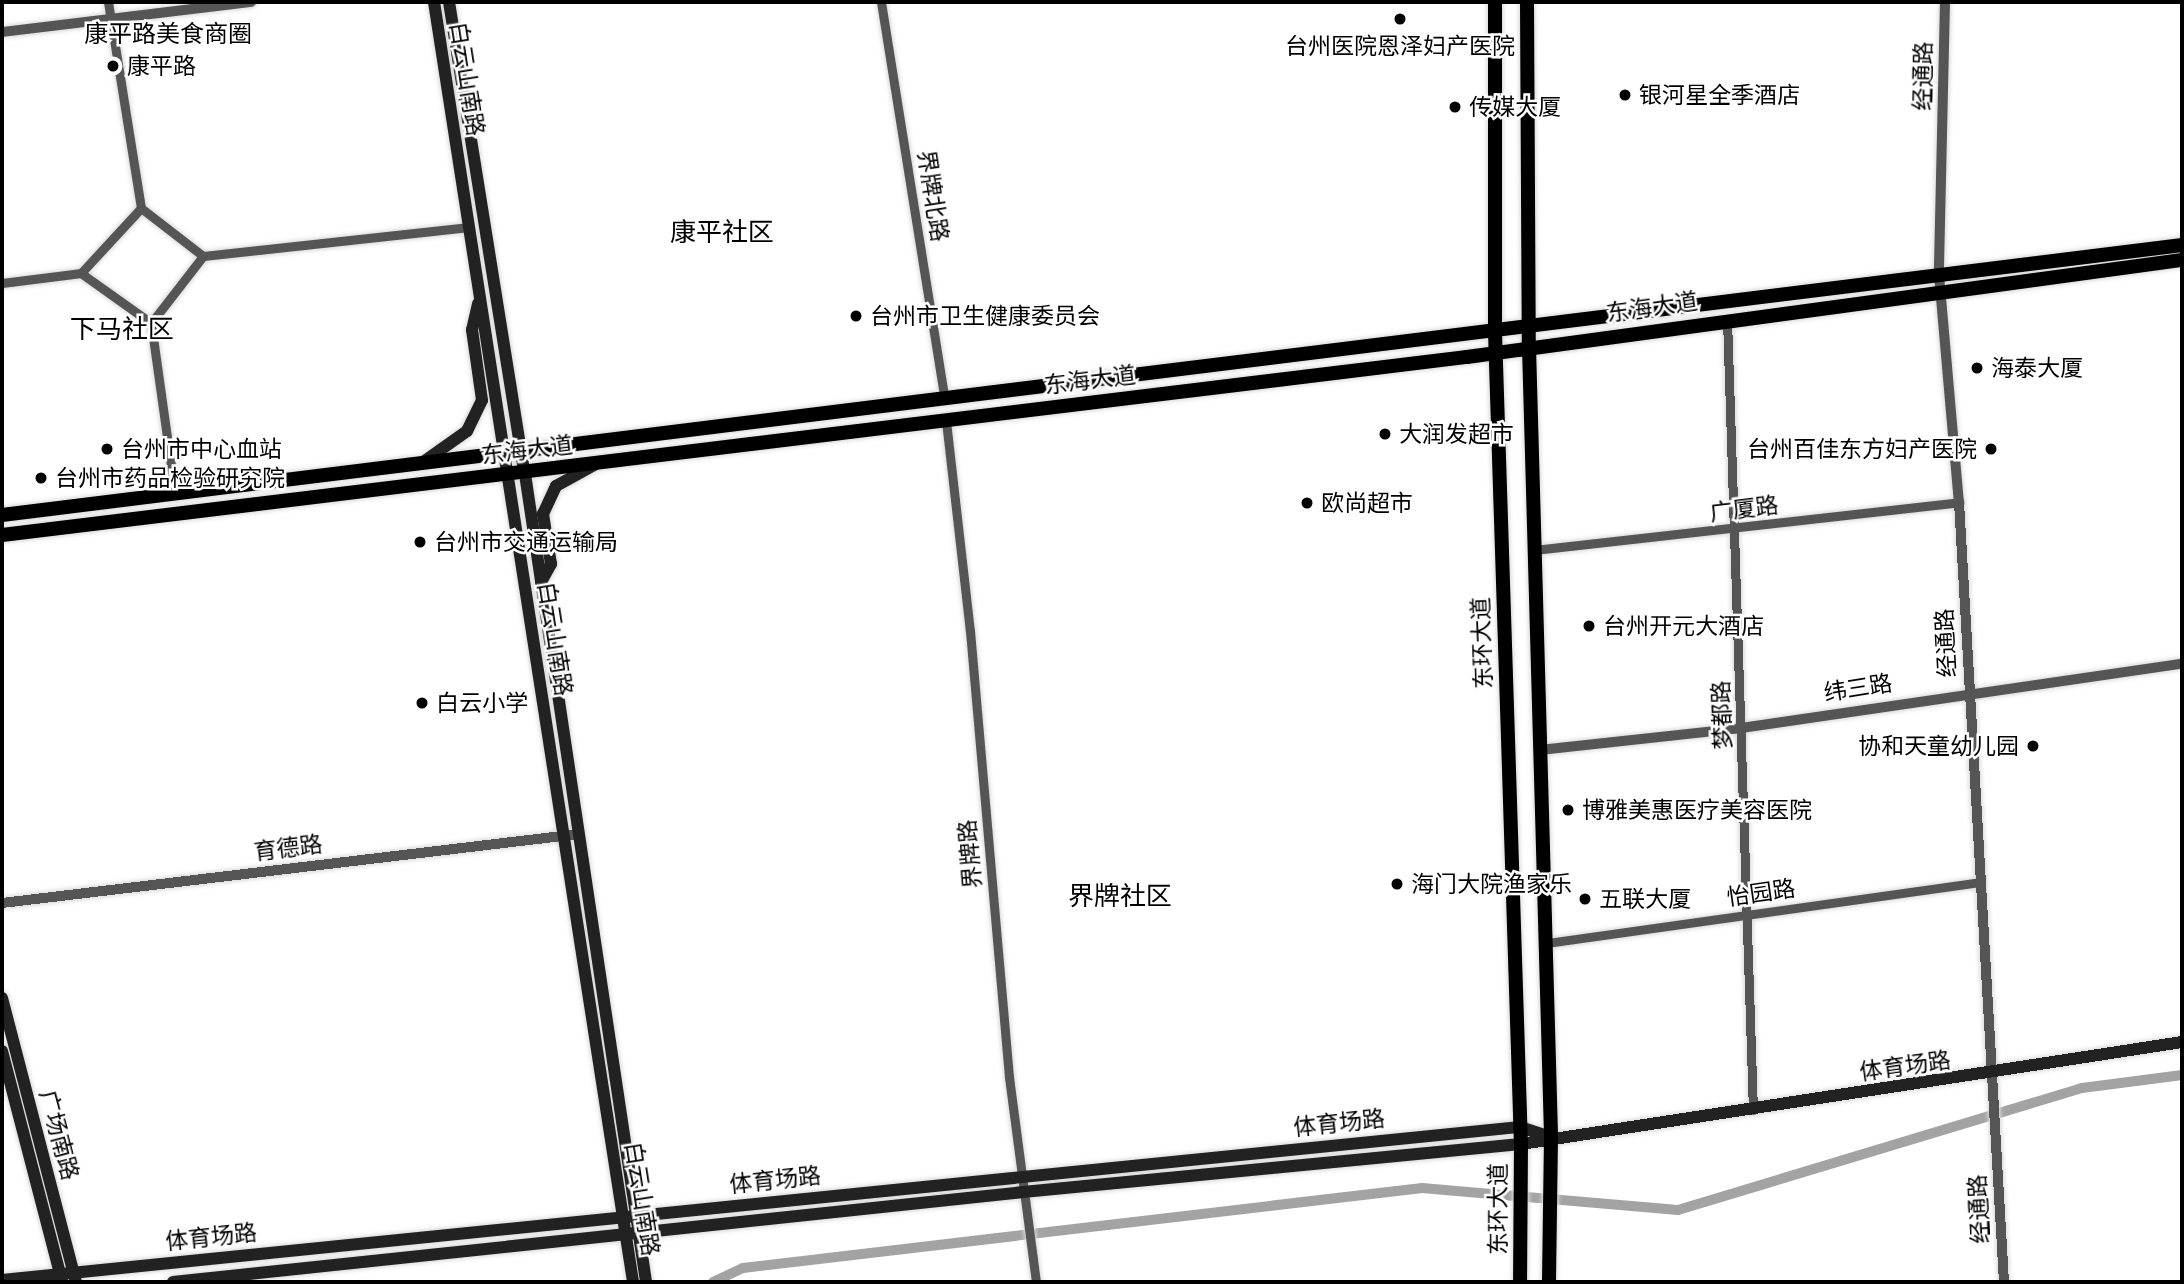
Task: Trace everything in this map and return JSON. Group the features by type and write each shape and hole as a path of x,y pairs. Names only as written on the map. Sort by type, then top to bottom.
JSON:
{"main road":[{"name":"白云山南路","path":"434,2 564,836 630,1216"},
{"name":"白云山南路","path":"449,2 525,474 579,834 630,1216 634,1282"},
{"name":"东环大道","path":"1495,2 1495,332 1521,1144 1520,1282"},
{"path":"1527,2 1529,347 1551,1137 1549,1282"},
{"name":"东海大道","path":"2,535 525,474 1496,352 1727,319 2182,245"},
{"name":"东海大道","path":"2,515 944,397 1529,328 1939,283 2182,260"},
{"path":"422,463 467,431 482,400 472,330 480,297"},
{"path":"541,582 551,564 544,514 556,486 597,464"},
{"name":"广场南路","path":"2,998 68,1278"},
{"name":"体育场路","path":"173,1282 1023,1192 1521,1144 1551,1137 1992,1074 2182,1042"},
{"name":"广场南路","path":"2,1051 68,1278"},
{"name":"体育场路","path":"2,1280 68,1278 630,1216 1520,1127 1551,1137"},
{"name":"白云山南路","path":"632,1233 646,1282"}],"street":[{"path":"108,2 141,208 203,256 469,227"},
{"path":"2,32 251,2"},
{"name":"界牌北路","path":"881,2 944,397"},
{"name":"经通路","path":"1945,2 1939,283 1959,502 2004,1282"},
{"path":"2,283 81,273 141,208"},
{"path":"175,494 151,323 203,256"},
{"path":"81,273 151,323"},
{"name":"梦都路","path":"1727,319 1753,1110"},
{"name":"界牌路","path":"946,421 1021,1176 1036,1282"},
{"name":"广厦路","path":"1534,550 1735,530 1959,502"},
{"name":"纬三路","path":"1540,750 1741,728 1969,691 2182,664"},
{"name":"育德路","path":"2,904 579,834"},
{"name":"怡园路","path":"1547,943 1981,882"}],"waterway":[{"path":"713,1282 743,1268 1422,1188 1678,1210 2082,1088 2182,1075"}],"place":[{"name":"台州医院恩泽妇产医院","path":"1400,19"},
{"name":"康平路","path":"113,66"},
{"name":"银河星全季酒店","path":"1625,95"},
{"name":"传媒大厦","path":"1455,107"},
{"name":"台州市卫生健康委员会","path":"856,316"},
{"name":"海泰大厦","path":"1977,368"},
{"name":"大润发超市","path":"1385,434"},
{"name":"台州市中心血站","path":"107,449"},
{"name":"台州百佳东方妇产医院","path":"1991,449"},
{"name":"台州市药品检验研究院","path":"41,478"},
{"name":"欧尚超市","path":"1307,503"},
{"name":"台州市交通运输局","path":"420,542"},
{"name":"台州开元大酒店","path":"1589,626"},
{"name":"白云小学","path":"422,703"},
{"name":"协和天童幼儿园","path":"2033,746"},
{"name":"博雅美惠医疗美容医院","path":"1568,810"},
{"name":"海门大院渔家乐","path":"1397,884"},
{"name":"五联大厦","path":"1585,899"}],"district":[{"name":"康平路美食商圈","path":"168,34"},
{"name":"康平社区","path":"722,233"},
{"name":"下马社区","path":"122,330"},
{"name":"界牌社区","path":"1120,897"}]}
